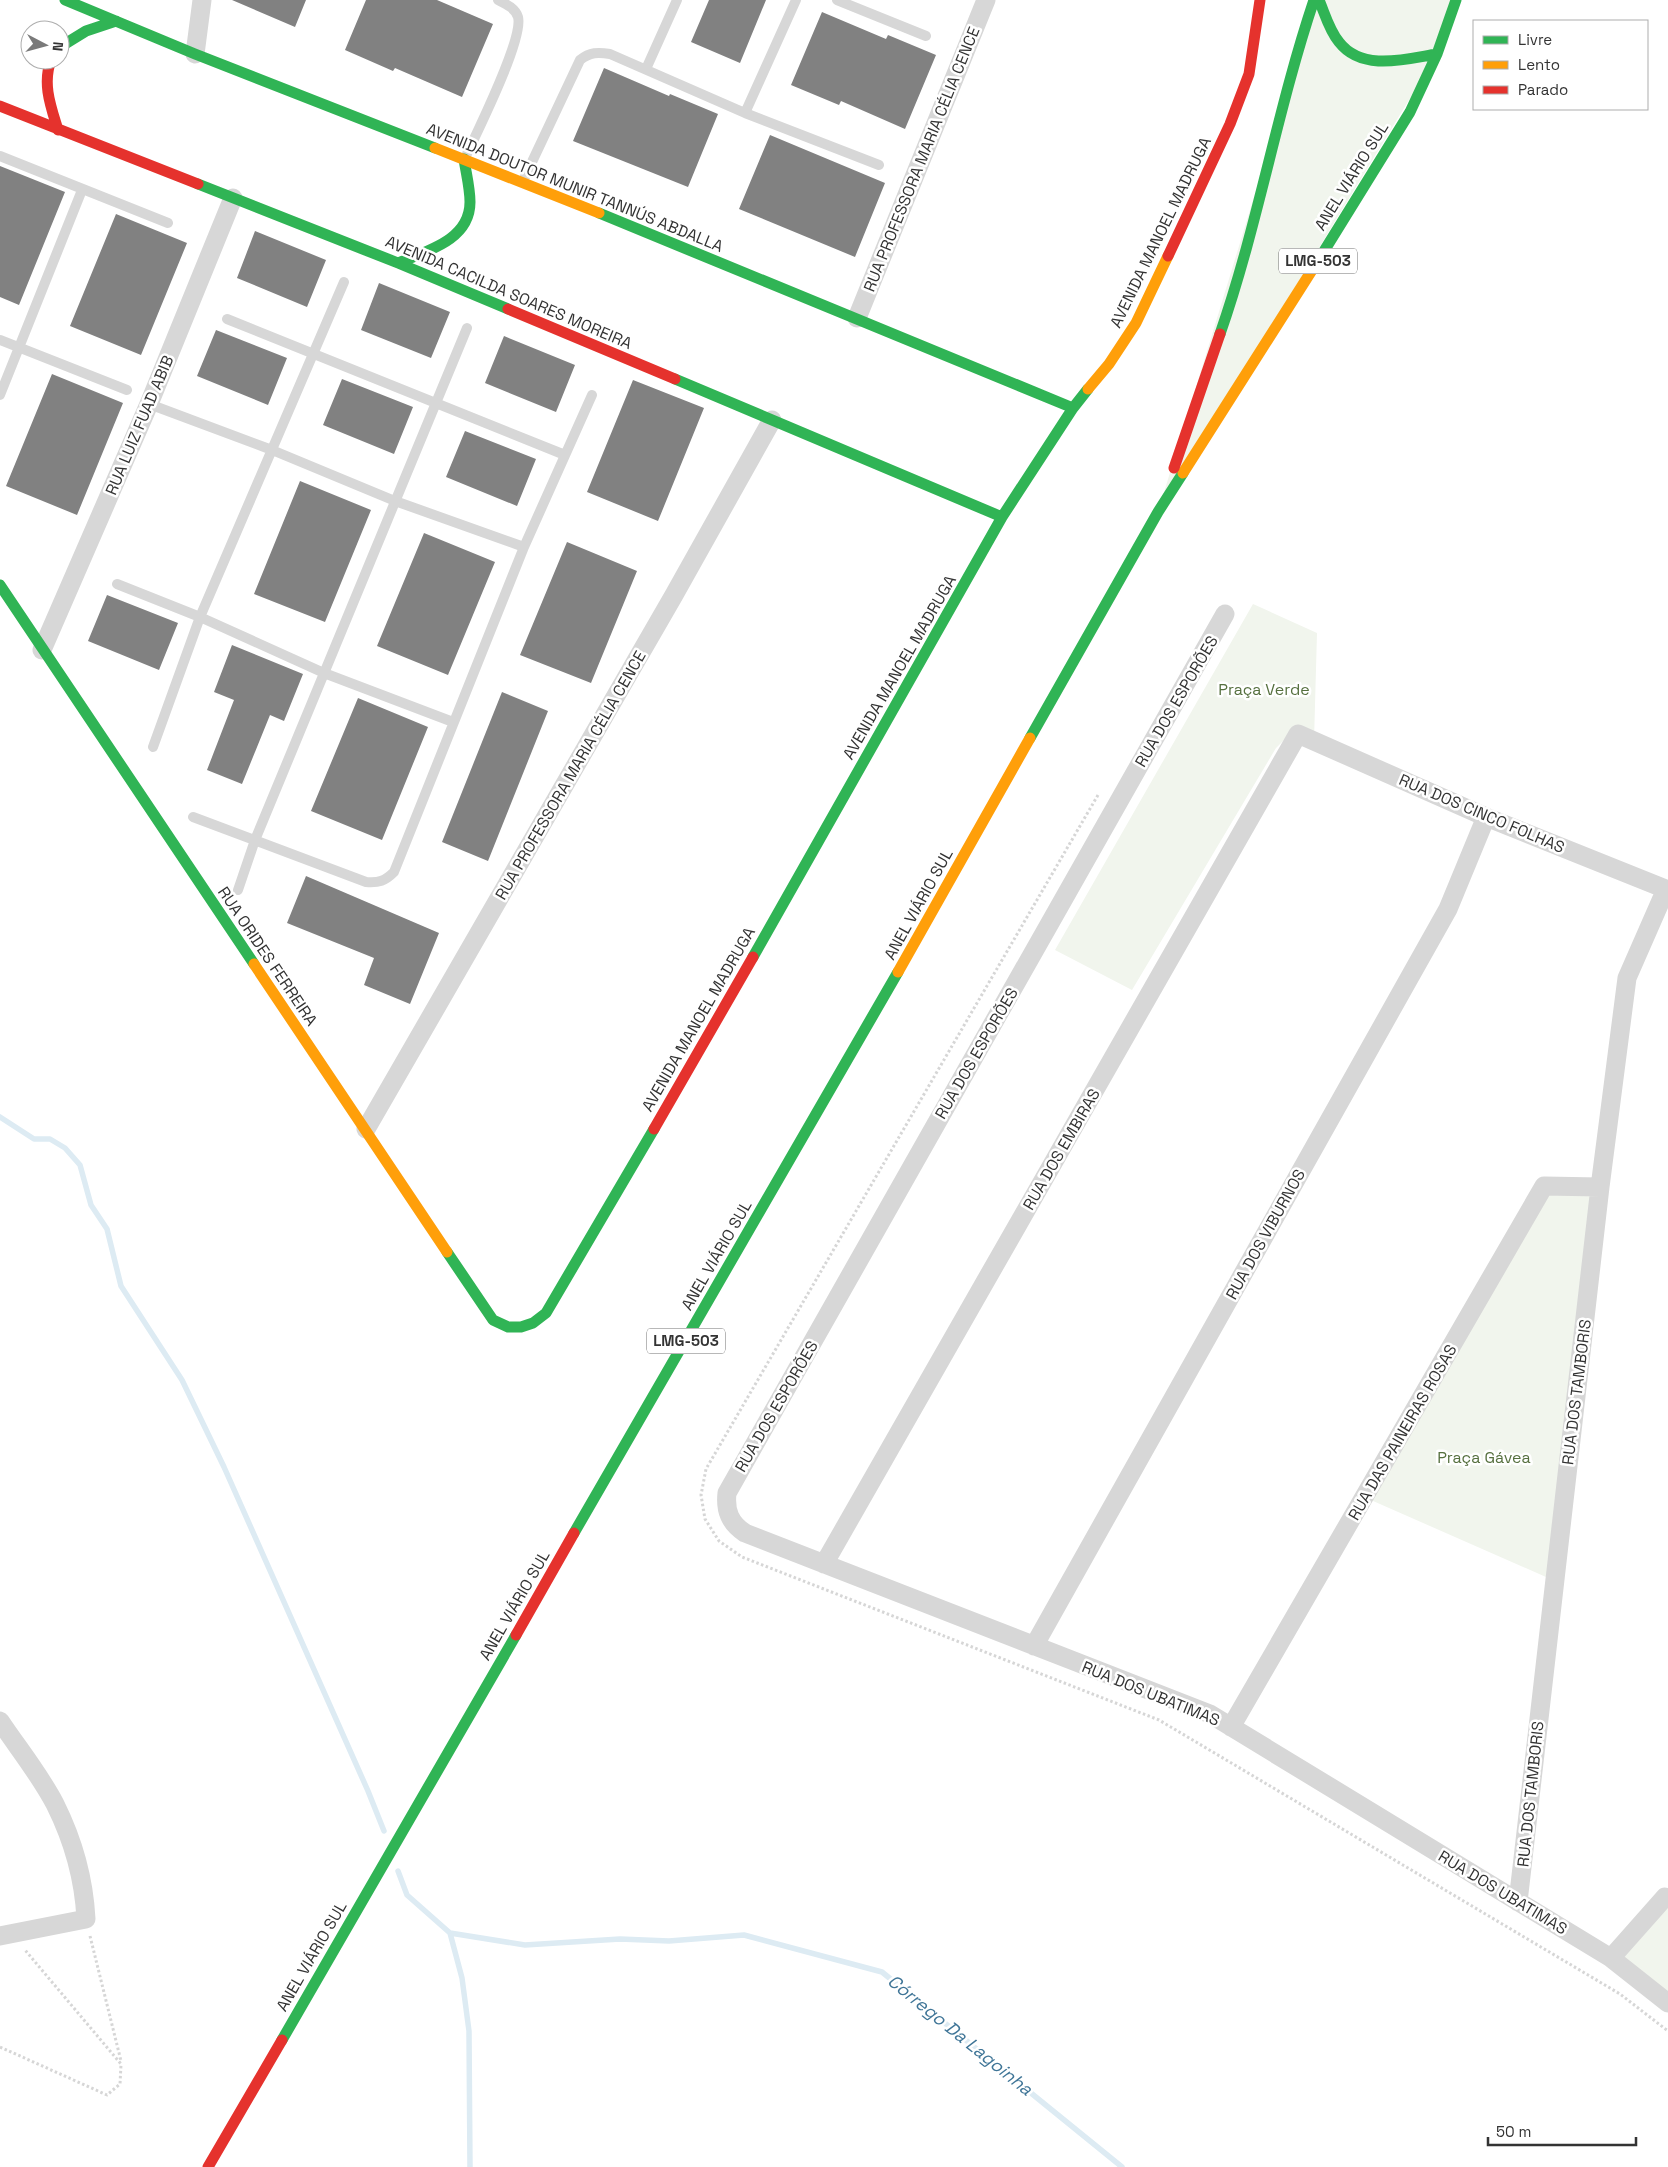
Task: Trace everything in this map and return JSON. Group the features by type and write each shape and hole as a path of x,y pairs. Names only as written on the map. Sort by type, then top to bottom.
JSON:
{"street":[{"name":"AVENIDA DOUTOR MUNIR TANNÚS ABDALLA","path":"64,0 195,54 523,182 1073,408"},
{"path":"195,54 202,0"},
{"name":"RUA PROFESSORA MARIA CÉLIA CENCE","path":"857,318 986,0"},
{"name":"AVENIDA MANOEL MADRUGA","path":"520,1328 535,1322 546,1313 671,1101 1002,517 1073,408 1109,364 1136,323 1230,124 1249,74 1260,0"},
{"name":"ANEL VIÁRIO SUL","path":"1158,512 1238,283 1299,44 1314,0"},
{"path":"1319,0 1333,32 1344,47 1357,56 1373,60 1392,60 1437,54"},
{"name":"ANEL VIÁRIO SUL","path":"208,2167 876,1011 1158,512 1368,183 1410,112 1437,54 1456,0"},
{"path":"70,39 90,28 116,21"},
{"path":"49,70 46,83 58,130"},
{"name":"AVENIDA CACILDA SOARES MOREIRA","path":"0,106 398,263 1002,517"},
{"path":"398,263 442,245 458,234 468,220 471,203 464,159"},
{"name":"RUA LUIZ FUAD ABIB","path":"42,650 148,404 233,198"},
{"name":"RUA PROFESSORA MARIA CÉLIA CENCE","path":"366,1129 674,595 772,420"},
{"name":"RUA ORIDES FERREIRA","path":"0,585 493,1320 505,1328 520,1328"},
{"name":"RUA DOS ESPORÕES","path":"727,1493 1225,614"},
{"name":"RUA DOS CINCO FOLHAS","path":"1298,734 1486,817 1667,889"},
{"name":"RUA DOS EMBIRAS","path":"824,1564 1298,734"},
{"name":"RUA DOS VIBURNOS","path":"1034,1646 1448,909 1486,817"},
{"name":"RUA DOS TAMBORIS","path":"1518,1902 1600,1186 1628,978 1667,889"},
{"name":"RUA DAS PAINEIRAS ROSAS","path":"1231,1727 1544,1186 1600,1186"},
{"name":"RUA DOS UBATIMAS","path":"727,1493 726,1504 735,1526 745,1533 1210,1714 1611,1958 1668,2003"},
{"path":"0,1720 55,1804 78,1859 85,1898 86,1919 6,1935"},
{"path":"1611,1958 1665,1897 1668,1898"}],"lane":[{"path":"464,159 500,82 518,30 518,16 510,6 498,0"},
{"path":"646,69 677,0"},
{"path":"745,113 796,0"},
{"path":"837,0 926,36"},
{"path":"523,182 580,60 589,54 610,54 745,113 879,165"},
{"path":"0,156 168,223"},
{"path":"0,395 82,190"},
{"path":"153,747 200,617 344,282"},
{"path":"227,319 565,455"},
{"path":"238,890 255,840 467,328"},
{"path":"0,340 127,390"},
{"path":"193,817 366,882 377,883 386,880 394,872 524,548 592,395"},
{"path":"148,404 272,450 395,501 524,548"},
{"path":"117,584 200,617 324,673 453,722"}],"path":[{"path":"1099,793 706,1469 701,1496 705,1519 719,1541 742,1557 1159,1720 1620,1994 1668,2031"},
{"path":"0,2047 107,2095 120,2084 121,2064 86,1919"},
{"path":"6,1935 121,2064"}],"green space":[{"path":"1314,0 1456,0 1437,54 1158,512"},
{"name":"Praça Verde","path":"1253,604 1317,633 1314,741 1287,737 1276,748 1132,990 1055,950"},
{"name":"Praça Gávea","path":"1544,1186 1600,1187 1555,1581 1364,1497"},
{"path":"1668,1898 1668,2003 1611,1958"}],"building":[{"path":"232,0 306,0 295,27"},
{"path":"366,0 437,0 493,24 462,97 395,68 393,71 345,50"},
{"path":"709,0 766,0 740,63 691,42"},
{"path":"822,12 886,39 888,35 936,55 905,129 841,101 839,105 791,85"},
{"path":"604,68 669,96 670,94 718,114 688,187 573,141"},
{"path":"770,135 885,183 855,257 739,209"},
{"path":"0,166 65,192 19,305 0,297"},
{"path":"116,214 187,243 141,355 70,326"},
{"path":"255,231 326,260 307,307 237,278"},
{"path":"379,283 450,312 431,358 361,330"},
{"path":"216,330 287,358 268,405 197,376"},
{"path":"504,336 575,365 556,412 485,383"},
{"path":"52,374 123,403 77,515 6,486"},
{"path":"342,379 413,407 394,454 323,425"},
{"path":"633,380 704,408 658,521 587,492"},
{"path":"465,431 536,459 517,506 446,477"},
{"path":"300,481 371,510 325,622 254,594"},
{"path":"424,533 495,562 448,675 377,646"},
{"path":"567,542 637,571 591,683 520,655"},
{"path":"107,595 178,623 159,670 88,641"},
{"path":"232,645 303,674 284,721 270,715 242,784 207,770 234,700 214,692"},
{"path":"502,692 548,711 488,861 442,842"},
{"path":"358,698 428,727 382,840 311,811"},
{"path":"306,876 439,933 410,1004 364,985 374,958 287,923"}],"waterway":[{"path":"0,1117 34,1139 50,1139 65,1148 80,1165 91,1205 107,1229 121,1286 182,1380 224,1467 384,1831"},
{"path":"398,1871 407,1895 450,1933 462,1978 469,2031 470,2167"},
{"name":"Córrego Da Lagoinha","path":"450,1933 525,1945 620,1939 669,1941 744,1935 882,1972 1122,2167"}],"traffic: fast":[{"path":"65,0 195,54 435,148"},
{"path":"1220,334 1246,251 1289,83 1314,0"},
{"path":"1319,0 1330,27 1339,42 1349,51 1360,57 1385,61 1437,54"},
{"path":"1321,256 1410,112 1437,54 1456,0"},
{"path":"70,41 86,31 116,21"},
{"path":"398,263 445,242 463,226 468,215 470,202 464,159"},
{"path":"198,184 398,263 508,309"},
{"path":"599,213 1073,408"},
{"path":"675,379 1002,517"},
{"path":"753,957 1002,517 1073,408 1088,389"},
{"path":"1030,738 1158,512 1183,473"},
{"path":"0,585 254,964"},
{"path":"574,1533 898,972"},
{"path":"447,1252 493,1320 508,1327 521,1327 533,1323 546,1313 654,1129"},
{"path":"282,2040 516,1635"}],"traffic: slow":[{"path":"435,148 599,213"},
{"path":"1088,389 1109,364 1136,323 1168,256"},
{"path":"1183,473 1321,256"},
{"path":"898,972 1030,738"},
{"path":"254,964 447,1252"}],"traffic: jam":[{"path":"1168,256 1230,124 1249,74 1260,0"},
{"path":"48,70 47,87 58,130"},
{"path":"0,106 198,184"},
{"path":"508,309 675,379"},
{"path":"1174,468 1220,334"},
{"path":"654,1129 753,957"},
{"path":"516,1635 574,1533"},
{"path":"208,2167 282,2040"}]}
